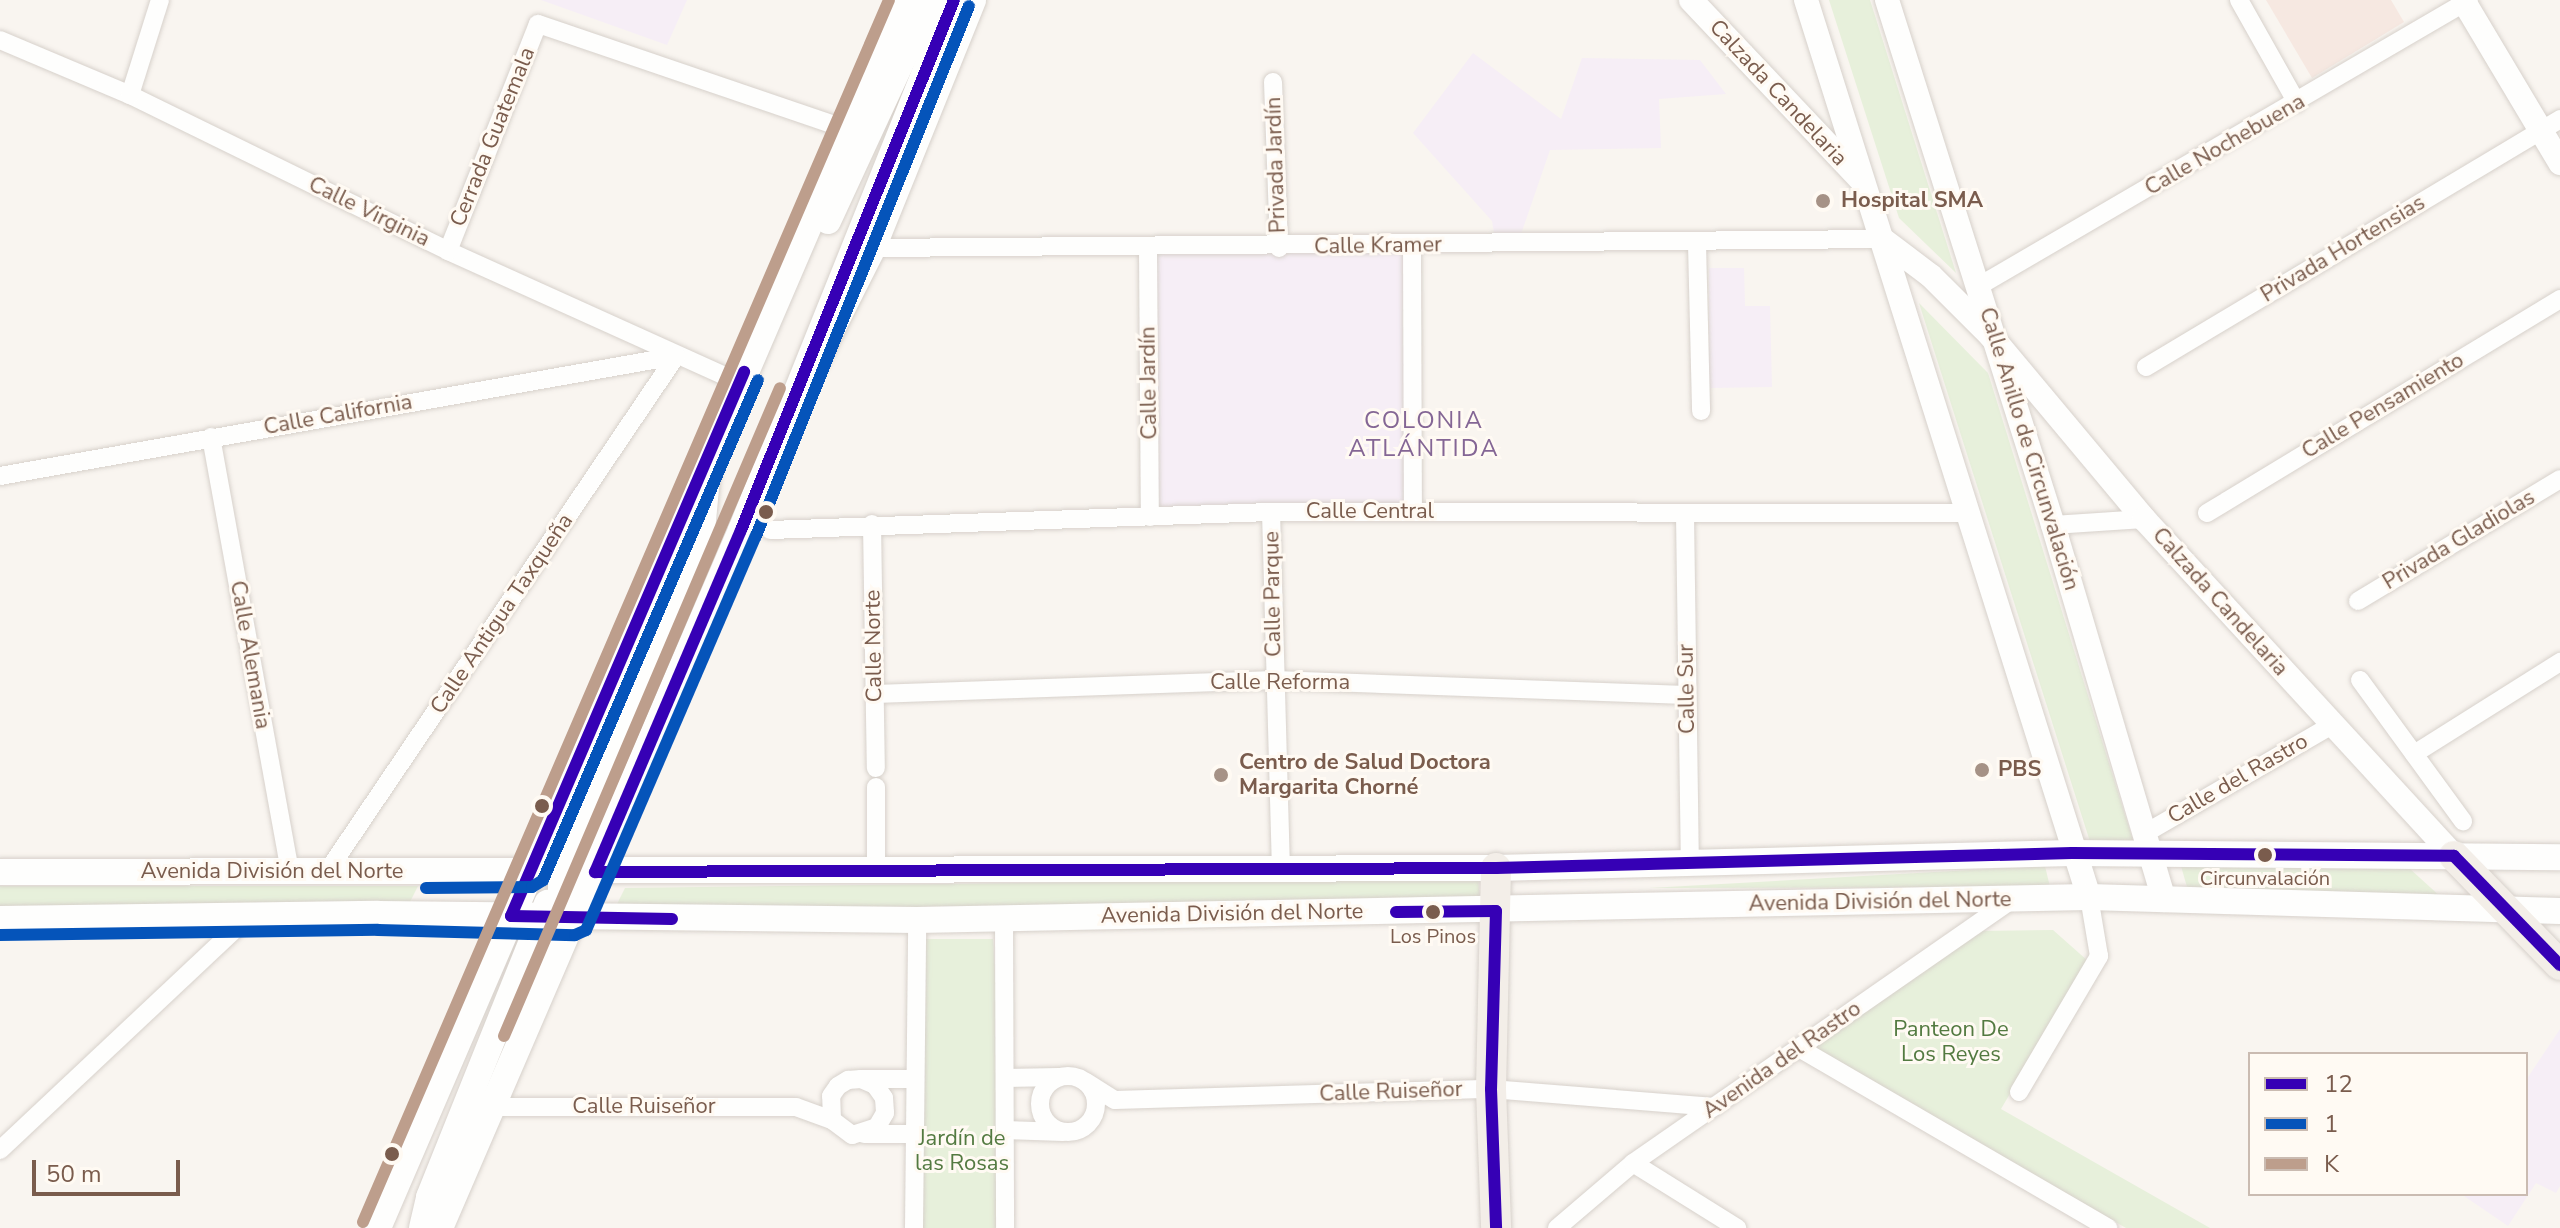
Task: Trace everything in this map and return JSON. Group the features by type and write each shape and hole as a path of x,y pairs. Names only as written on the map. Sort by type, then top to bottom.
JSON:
{"main road":[{"path":"378,1228 906,0"},
{"path":"767,319 825,226 930,0"},
{"path":"440,1228 595,872 799,383 954,0"},
{"path":"575,919 561,895 561,871 700,552 707,516 708,456"},
{"name":"Avenida División del Norte","path":"0,872 1496,868 2072,853 2147,844 2560,857"},
{"name":"Calzada Candelaria","path":"2454,856 2512,911 2560,965"},
{"path":"1496,868 1491,1089 1496,1228"},
{"path":"422,1228 429,1197 543,917 547,892 530,871"},
{"name":"Avenida División del Norte","path":"0,919 250,915 917,920 2089,897 2560,911"}],"street":[{"path":"130,95 160,0"},
{"path":"799,383 824,354 874,248 974,0"},
{"name":"Calzada Candelaria","path":"1691,0 1866,186"},
{"path":"1806,0 1970,513 2072,853 2089,897 2099,956 2019,1092"},
{"name":"Calle Anillo de Circunvalación","path":"1887,0 2053,525 2164,900"},
{"path":"2239,0 2297,103"},
{"path":"2465,1 2550,125 2560,163"},
{"name":"Calle Nochebuena","path":"1979,286 2297,103 2465,1"},
{"name":"Cerrada Guatemala","path":"448,251 538,24 849,130"},
{"name":"Calle Virginia","path":"0,40 130,95 448,251 740,383"},
{"name":"Privada Jardín","path":"1273,82 1279,248"},
{"name":"Privada Hortensias","path":"2146,367 2550,125"},
{"name":"Calle Kramer","path":"874,248 1279,248 1882,239"},
{"name":"Calzada Candelaria","path":"1882,239 1931,276 1991,336 2144,519 2454,856"},
{"path":"1697,244 1701,411"},
{"path":"1412,245 1413,512"},
{"name":"Calle Jardín","path":"1148,249 1150,517"},
{"name":"Calle Pensamiento","path":"2207,513 2560,299"},
{"name":"Calle California","path":"0,476 676,356"},
{"name":"Calle Antigua Taxqueña","path":"327,872 676,356"},
{"name":"Calle Alemania","path":"211,437 290,872"},
{"name":"Privada Gladiolas","path":"2358,601 2560,479"},
{"name":"Calle Central","path":"770,530 1271,512 1970,513"},
{"name":"Calle Parque","path":"1271,512 1281,867"},
{"name":"Calle Sur","path":"1685,514 1690,864"},
{"path":"2053,525 2144,519"},
{"name":"Calle Norte","path":"872,524 876,871"},
{"path":"2414,754 2560,662"},
{"name":"Calle Reforma","path":"875,694 1275,680 1686,695"},
{"path":"2360,680 2463,821"},
{"name":"Calle del Rastro","path":"2147,844 2332,725"},
{"name":"Avenida del Rastro","path":"1557,1228 1633,1163 2013,899"},
{"path":"0,1150 250,915"},
{"path":"1004,918 1005,1228"},
{"path":"914,1228 917,920"},
{"path":"1799,1048 2108,1228"},
{"path":"1005,1078 1059,1077 1086,1082 1115,1100 1088,1124 1063,1132 1005,1130"},
{"path":"1059,1077 1042,1094 1040,1106 1051,1127 1063,1132"},
{"path":"915,1079 861,1079 838,1086 831,1096 832,1120 840,1130 864,1134 915,1134"},
{"path":"861,1079 875,1085 884,1098 885,1113 877,1127 864,1134"},
{"path":"1086,1082 1095,1095 1096,1110 1088,1124"},
{"name":"Calle Ruiseñor","path":"796,1107 838,1086"},
{"name":"Calle Ruiseñor","path":"1115,1100 1491,1089 1714,1107"},
{"name":"Calle Ruiseñor","path":"492,1107 796,1107 832,1120"},
{"path":"1633,1163 1737,1228"}],"shaded area":[{"path":"541,0 687,0 667,45"},
{"path":"2266,0 2391,0 2404,22 2312,78"},
{"path":"1473,53 1561,119 1582,58 1700,60 1726,94 1659,99 1661,148 1550,150 1520,237 1495,239 1492,221 1413,133"},
{"path":"1411,246 1412,510 1151,516 1149,250"},
{"path":"1709,268 1744,268 1745,306 1770,306 1772,387 1709,388"},
{"path":"2560,1029 2560,1186 2556,1193 2536,1183 2528,1195 2528,1077"},
{"path":"2464,1196 2528,1196 2508,1226"}],"green space":[{"path":"1829,0 1870,0 1956,273 1899,218"},
{"path":"1919,303 1988,373 2135,847 2092,848"},
{"path":"2045,866 2050,887 1649,888"},
{"path":"2181,866 2409,868 2442,898 2189,894"},
{"path":"1478,877 1480,901 614,910 625,888"},
{"path":"0,886 418,886 409,904 0,909"},
{"name":"Panteon De Los Reyes","path":"2053,930 2088,961 2001,1109 2210,1228 2126,1228 1810,1048 1977,931"},
{"name":"Jardín de las Rosas","path":"926,939 993,939 1001,1073 1000,1228 922,1228"}],"transit line":[{"name":"K","path":"363,1222 889,0"},
{"name":"12","path":"954,0 741,530 595,872 1496,868 2072,853 2454,856 2560,965"},
{"name":"1","path":"0,935 378,930 575,935 586,930 756,536 969,6"},
{"name":"12","path":"672,919 511,916 744,372"},
{"name":"1","path":"426,888 532,887 543,880 758,380"},
{"name":"K","path":"504,1036 780,388"},
{"name":"12","path":"1396,912 1496,911 1491,1089 1496,1228"}],"place":[{"name":"Hospital SMA","path":"1823,201"},
{"name":"PBS","path":"1982,770"},
{"name":"Centro de Salud Doctora Margarita Chorné","path":"1221,775"},
{"name":"Circunvalación","path":"2265,855"},
{"name":"Los Pinos","path":"1433,912"}],"district":[{"name":"COLONIA ATLÁNTIDA","path":"1424,435"}]}
